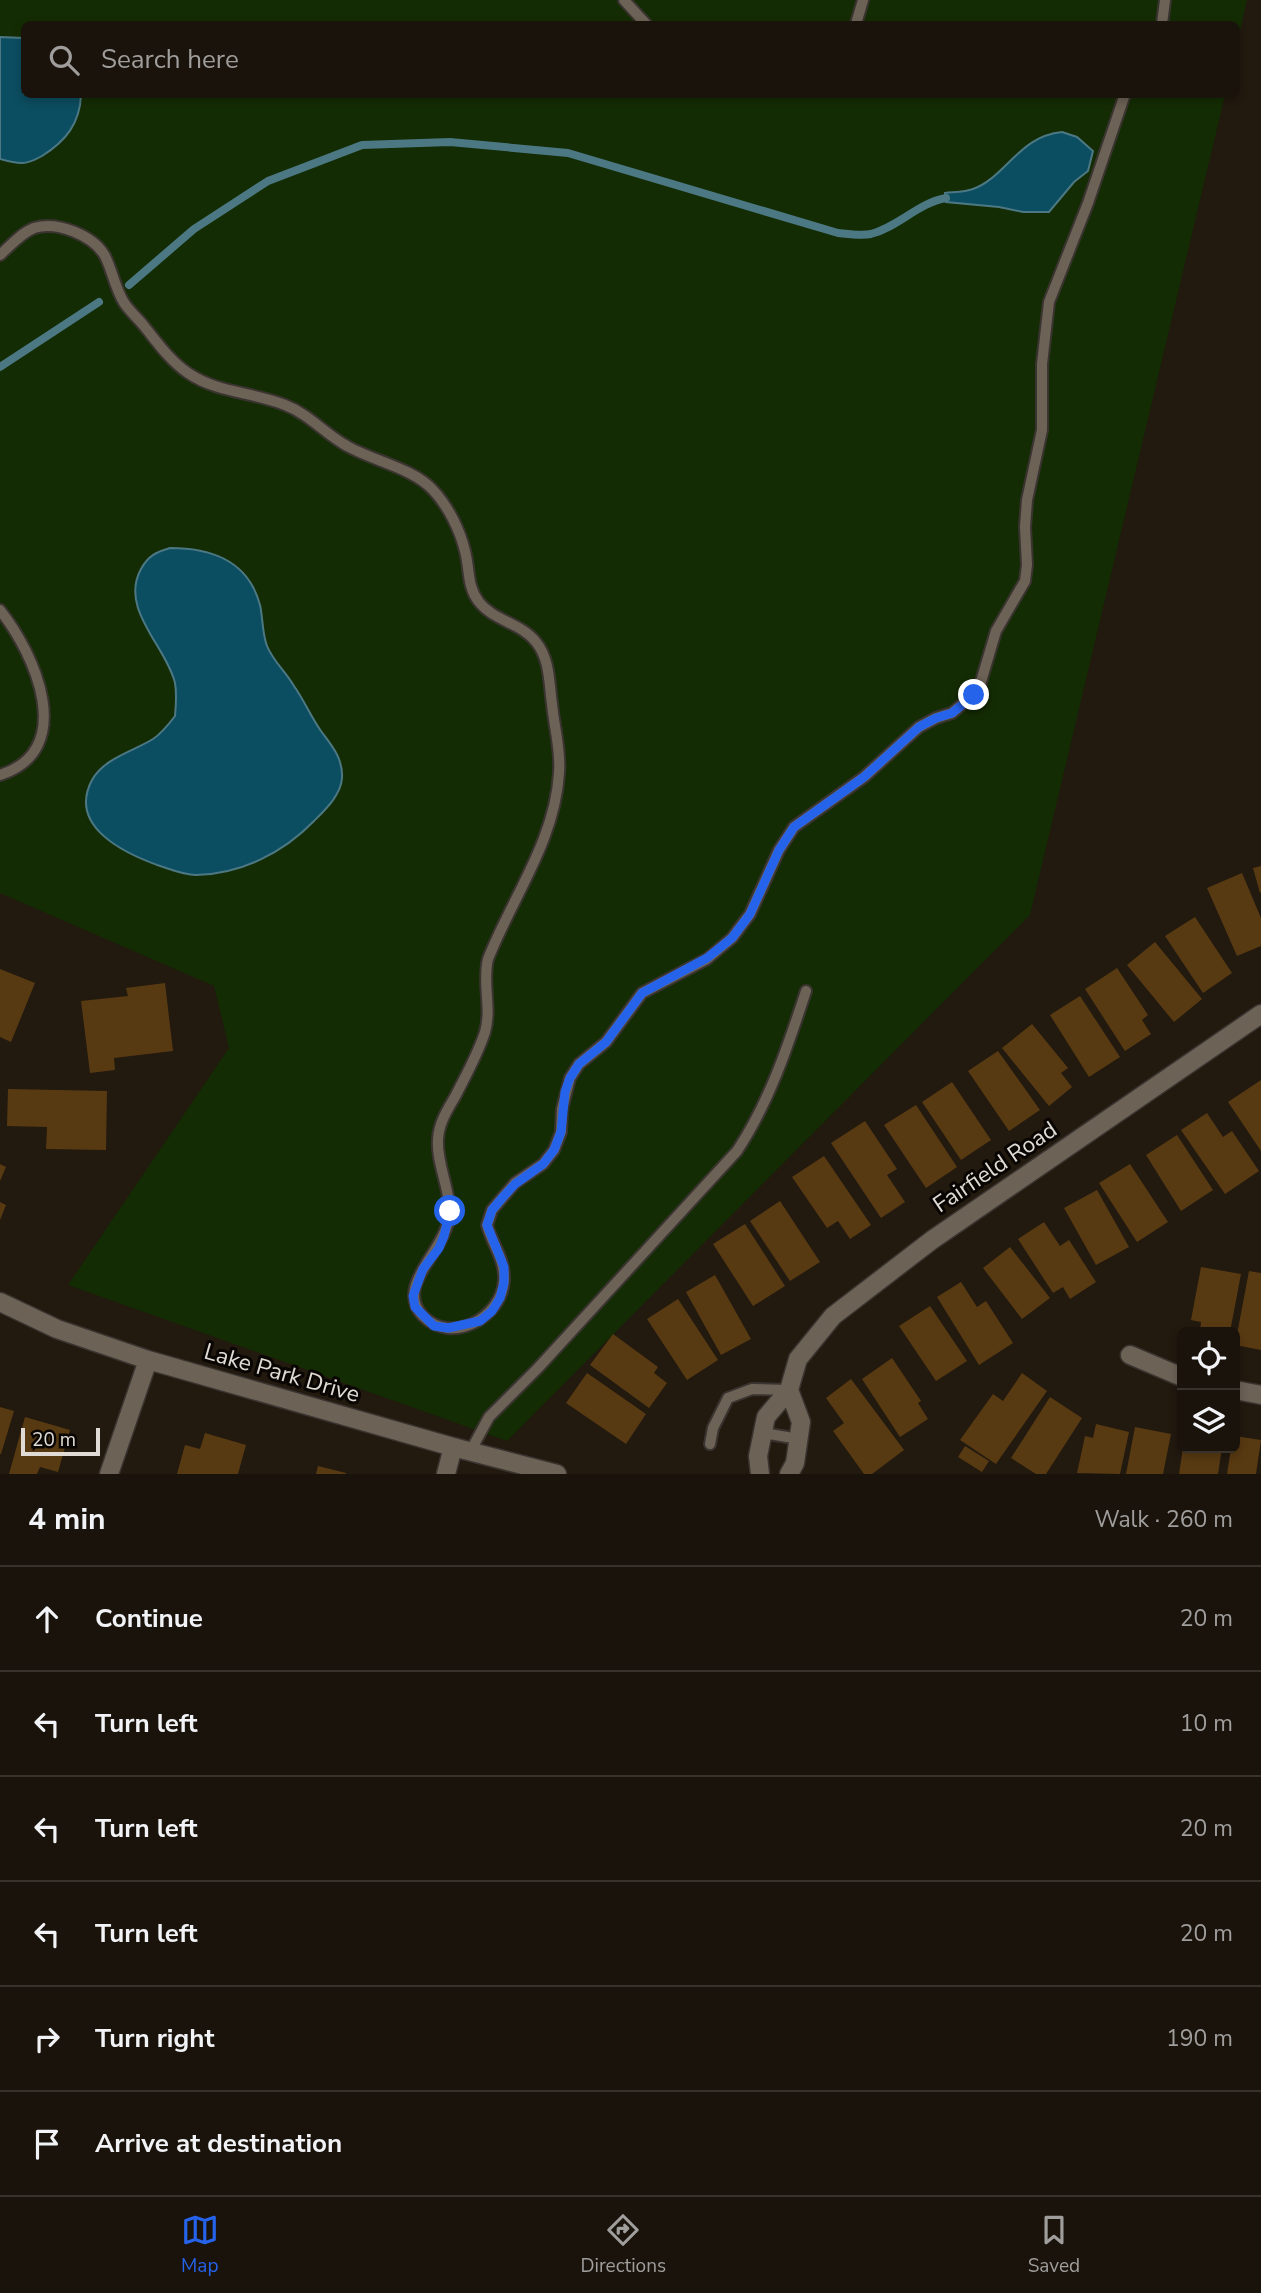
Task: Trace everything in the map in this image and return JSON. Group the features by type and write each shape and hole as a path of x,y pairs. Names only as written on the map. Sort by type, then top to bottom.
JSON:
{"street":[{"name":"Fairfield Road","path":"760,1474 758,1457 766,1417 789,1390 798,1359 833,1316 932,1240 1261,1014"},
{"name":"Lake Park Drive","path":"0,1302 57,1329 148,1360 556,1474"},
{"path":"1130,1355 1177,1375"},
{"path":"109,1474 148,1360"},
{"path":"789,1390 801,1422 795,1463 789,1474"},
{"path":"1240,1391 1261,1395"},
{"path":"446,1474 461,1449"}],"lane":[{"path":"624,0 643,21"},
{"path":"857,21 863,0"},
{"path":"1162,21 1165,0"},
{"path":"0,255 23,234 34,228 49,226 88,238 104,256 112,280 125,304 164,351 188,373 223,388 302,412 348,447 397,468 432,488 461,534 471,589 476,598 490,613 517,625 541,648 548,668 558,744 557,792 531,872 488,959 485,1031 468,1072 443,1117 438,1139 450,1211 448,1224 439,1248 423,1269 413,1296 415,1307 434,1326 464,1326 480,1321 492,1311 500,1298 504,1267 487,1225 492,1210 515,1184 543,1164 554,1150 561,1132 565,1092 579,1064 606,1042 642,993 707,958 732,938 750,914 779,850 794,827 864,777 919,727 952,713 974,695 980,685 996,631 1025,581 1027,500 1042,430 1042,364 1049,302 1088,204 1124,98"},
{"path":"0,610 34,668 41,686 43,703 40,744 25,762 0,775"},
{"path":"461,1449 737,1151 754,1126 796,1023 806,991"},
{"path":"710,1444 713,1428 728,1398 752,1388 789,1390"},
{"path":"763,1433 799,1439"}],"green space":[{"path":"0,0 1247,0 1240,31 1240,21 21,21 21,98 1224,98 1030,915 507,1441 68,1285 229,1048 214,986 0,893"}],"water":[{"path":"0,37 21,38 21,98 81,98 80,105 75,123 65,137 42,156 17,163 0,159"},
{"path":"1062,132 1077,137 1093,151 1088,171 1074,182 1049,212 1023,212 946,202 945,193 970,190 985,183 1035,141"},
{"path":"170,548 213,554 237,567 247,577 260,605 267,646 333,747 342,771 336,796 323,812 289,843 260,860 213,874 182,873 132,854 104,836 87,812 86,797 97,772 156,737 175,716 175,683 146,627 136,598 136,584 141,569 153,555"}],"building":[{"path":"1261,866 1261,892 1260,893 1253,868"},
{"path":"1242,873 1261,918 1261,946 1237,956 1207,888"},
{"path":"1195,917 1232,973 1203,993 1165,936"},
{"path":"1155,942 1202,999 1174,1022 1127,965"},
{"path":"1117,968 1148,1015 1142,1020 1151,1034 1125,1051 1085,989"},
{"path":"0,969 35,983 11,1042 0,1037"},
{"path":"165,983 173,1051 114,1058 115,1070 90,1073 81,1001 128,996 126,988"},
{"path":"1080,996 1120,1057 1089,1077 1050,1015"},
{"path":"1032,1024 1068,1068 1061,1073 1072,1087 1049,1106 1002,1048"},
{"path":"998,1051 1040,1110 1009,1131 968,1071"},
{"path":"1261,1080 1261,1151 1228,1102"},
{"path":"952,1082 991,1140 961,1160 922,1102"},
{"path":"8,1089 107,1091 106,1150 46,1149 47,1127 7,1126"},
{"path":"916,1105 957,1167 926,1188 884,1125"},
{"path":"1207,1113 1223,1137 1232,1131 1259,1171 1225,1194 1181,1130"},
{"path":"865,1121 897,1169 887,1175 905,1202 881,1218 831,1143"},
{"path":"1177,1135 1213,1190 1181,1211 1146,1155"},
{"path":"824,1156 871,1225 850,1239 838,1221 827,1228 792,1177"},
{"path":"0,1164 6,1167 0,1181"},
{"path":"1130,1164 1168,1222 1137,1242 1099,1183"},
{"path":"1097,1190 1129,1247 1096,1265 1064,1208"},
{"path":"780,1201 820,1262 790,1281 750,1221"},
{"path":"0,1202 6,1205 0,1220"},
{"path":"1044,1222 1060,1246 1069,1240 1096,1282 1070,1299 1063,1287 1053,1293 1018,1239"},
{"path":"745,1224 785,1286 753,1306 713,1244"},
{"path":"1010,1247 1050,1298 1022,1319 983,1268"},
{"path":"1201,1267 1241,1274 1231,1327 1200,1327 1201,1322 1191,1320"},
{"path":"1249,1271 1261,1273 1261,1350 1240,1346 1238,1327"},
{"path":"715,1275 751,1339 721,1355 686,1292"},
{"path":"961,1282 977,1307 986,1301 1013,1343 979,1365 937,1297"},
{"path":"678,1299 718,1360 687,1380 647,1319"},
{"path":"930,1306 967,1361 936,1381 899,1326"},
{"path":"613,1334 658,1367 654,1373 667,1383 649,1408 590,1365"},
{"path":"892,1358 921,1401 918,1403 928,1419 900,1437 862,1379"},
{"path":"587,1373 646,1414 626,1444 566,1403"},
{"path":"1022,1373 1047,1391 996,1464 960,1440 993,1394 1003,1401"},
{"path":"851,1379 904,1450 872,1474 864,1474 833,1431 844,1423 826,1398"},
{"path":"1050,1397 1082,1418 1046,1474 1036,1474 1011,1458"},
{"path":"0,1407 14,1411 1,1454 0,1454"},
{"path":"25,1417 70,1430 58,1472 40,1467 37,1474 9,1474"},
{"path":"1096,1424 1129,1432 1120,1474 1077,1473 1085,1436 1093,1438"},
{"path":"1135,1427 1171,1434 1163,1474 1126,1474"},
{"path":"205,1433 246,1445 238,1474 177,1474 185,1445 200,1449"},
{"path":"1240,1437 1261,1440 1256,1474 1227,1474 1230,1453 1240,1453"},
{"path":"965,1446 989,1461 982,1472 958,1457"},
{"path":"1182,1453 1221,1453 1218,1474 1179,1474"},
{"path":"318,1466 346,1473 346,1474 316,1474"}],"waterway":[{"path":"129,285 194,229 268,181 362,145 450,142 568,153 838,233 867,235 881,231 926,205 946,198"},
{"path":"0,367 99,302"}],"route":[{"path":"450,1211 439,1248 423,1269 413,1296 415,1307 434,1326 448,1328 480,1321 492,1311 500,1298 504,1267 487,1225 492,1210 515,1184 543,1164 554,1150 561,1132 565,1092 579,1064 606,1042 642,993 707,958 732,938 759,899 779,850 794,827 864,777 919,727 952,713 974,695"}]}
